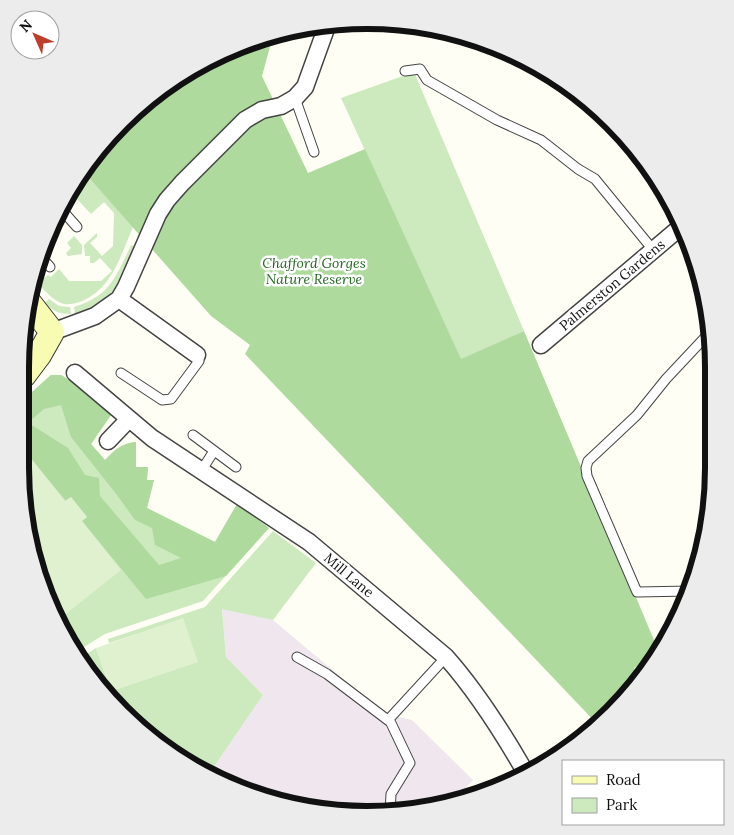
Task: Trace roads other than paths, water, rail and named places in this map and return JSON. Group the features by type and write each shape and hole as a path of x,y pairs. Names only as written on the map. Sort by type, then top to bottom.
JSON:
{"street":[{"path":"29,368 52,332 95,316 119,299 158,214 182,183 245,120 262,110 280,106 300,92 325,32"},
{"name":"Palmerston Gardens","path":"540,345 676,230"},
{"path":"119,299 197,355"},
{"path":"34,309 52,332"},
{"name":"Mill Lane","path":"75,373 152,438 309,542 446,657 461,674 504,734 523,768"},
{"path":"108,441 129,418"}],"lane":[{"path":"405,71 420,70 427,80 496,120 541,140 578,169 595,179 654,251"},
{"path":"300,92 314,152"},
{"path":"66,214 76,226"},
{"path":"46,262 50,267"},
{"path":"682,591 637,592 587,476 586,468 588,461 637,415 666,379 704,338"},
{"path":"121,373 162,400 171,399 199,361 197,355"},
{"path":"193,435 236,467"},
{"path":"201,471 214,451"},
{"path":"297,657 327,674 389,721 410,764 391,794 390,806"},
{"path":"389,721 446,657"}],"park label":[{"name":"Chafford Gorges Nature Reserve","path":"314,272"}]}
